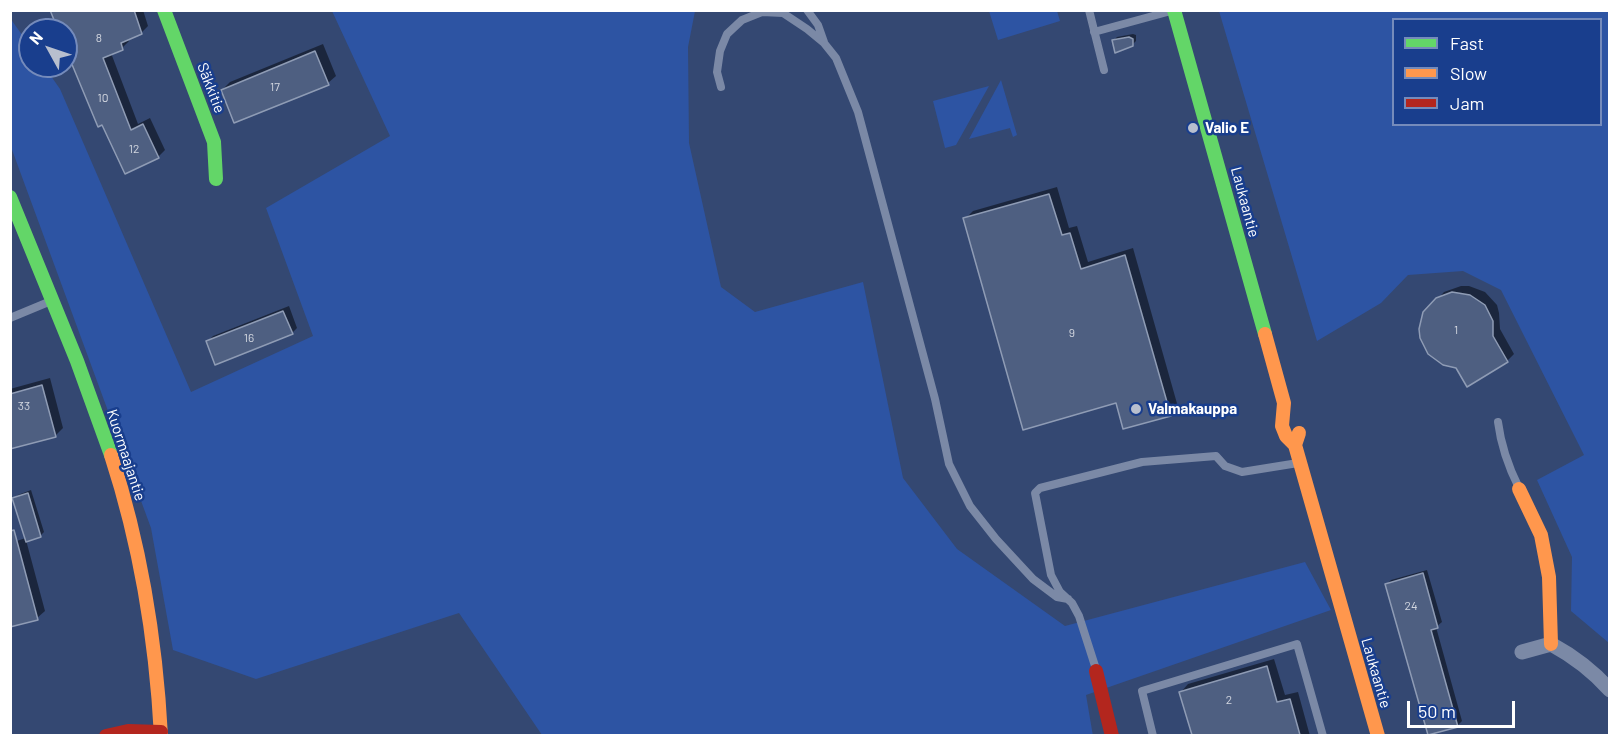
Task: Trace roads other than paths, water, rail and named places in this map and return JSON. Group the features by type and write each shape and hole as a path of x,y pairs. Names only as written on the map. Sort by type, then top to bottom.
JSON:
{"street":[{"name":"Säkkitie","path":"164,10 214,142 216,179"},
{"name":"Laukaantie","path":"1173,10 1284,403 1293,409 1295,416 1300,434 1295,445 1378,735"},
{"name":"Kuormaajantie","path":"10,197 52,300 111,457 132,529 149,608 161,734"},
{"path":"1519,489 1541,535 1549,577 1551,644"},
{"path":"1522,652 1551,644 1575,657 1592,670 1610,690"},
{"path":"1096,671 1112,735"},
{"path":"106,735 128,732 161,734"}],"lane":[{"path":"807,10 818,25 824,43"},
{"path":"1089,10 1104,70"},
{"path":"1094,32 1173,10"},
{"path":"721,87 717,72 720,51 726,34 742,20 762,12 783,13 824,43 836,58 858,112 935,399 950,464 970,506 996,539 1033,579 1057,597 1068,599"},
{"path":"10,318 52,300"},
{"path":"1498,422 1507,464 1519,489"},
{"path":"1096,671 1078,616 1072,603 1060,592 1052,575 1035,493 1040,488 1142,462 1216,456 1225,466 1242,472 1300,462"},
{"path":"1153,735 1142,691 1297,644 1323,735"}],"place":[{"name":"Valio E","path":"1193,128"},
{"name":"Valmakauppa","path":"1136,409"}]}
